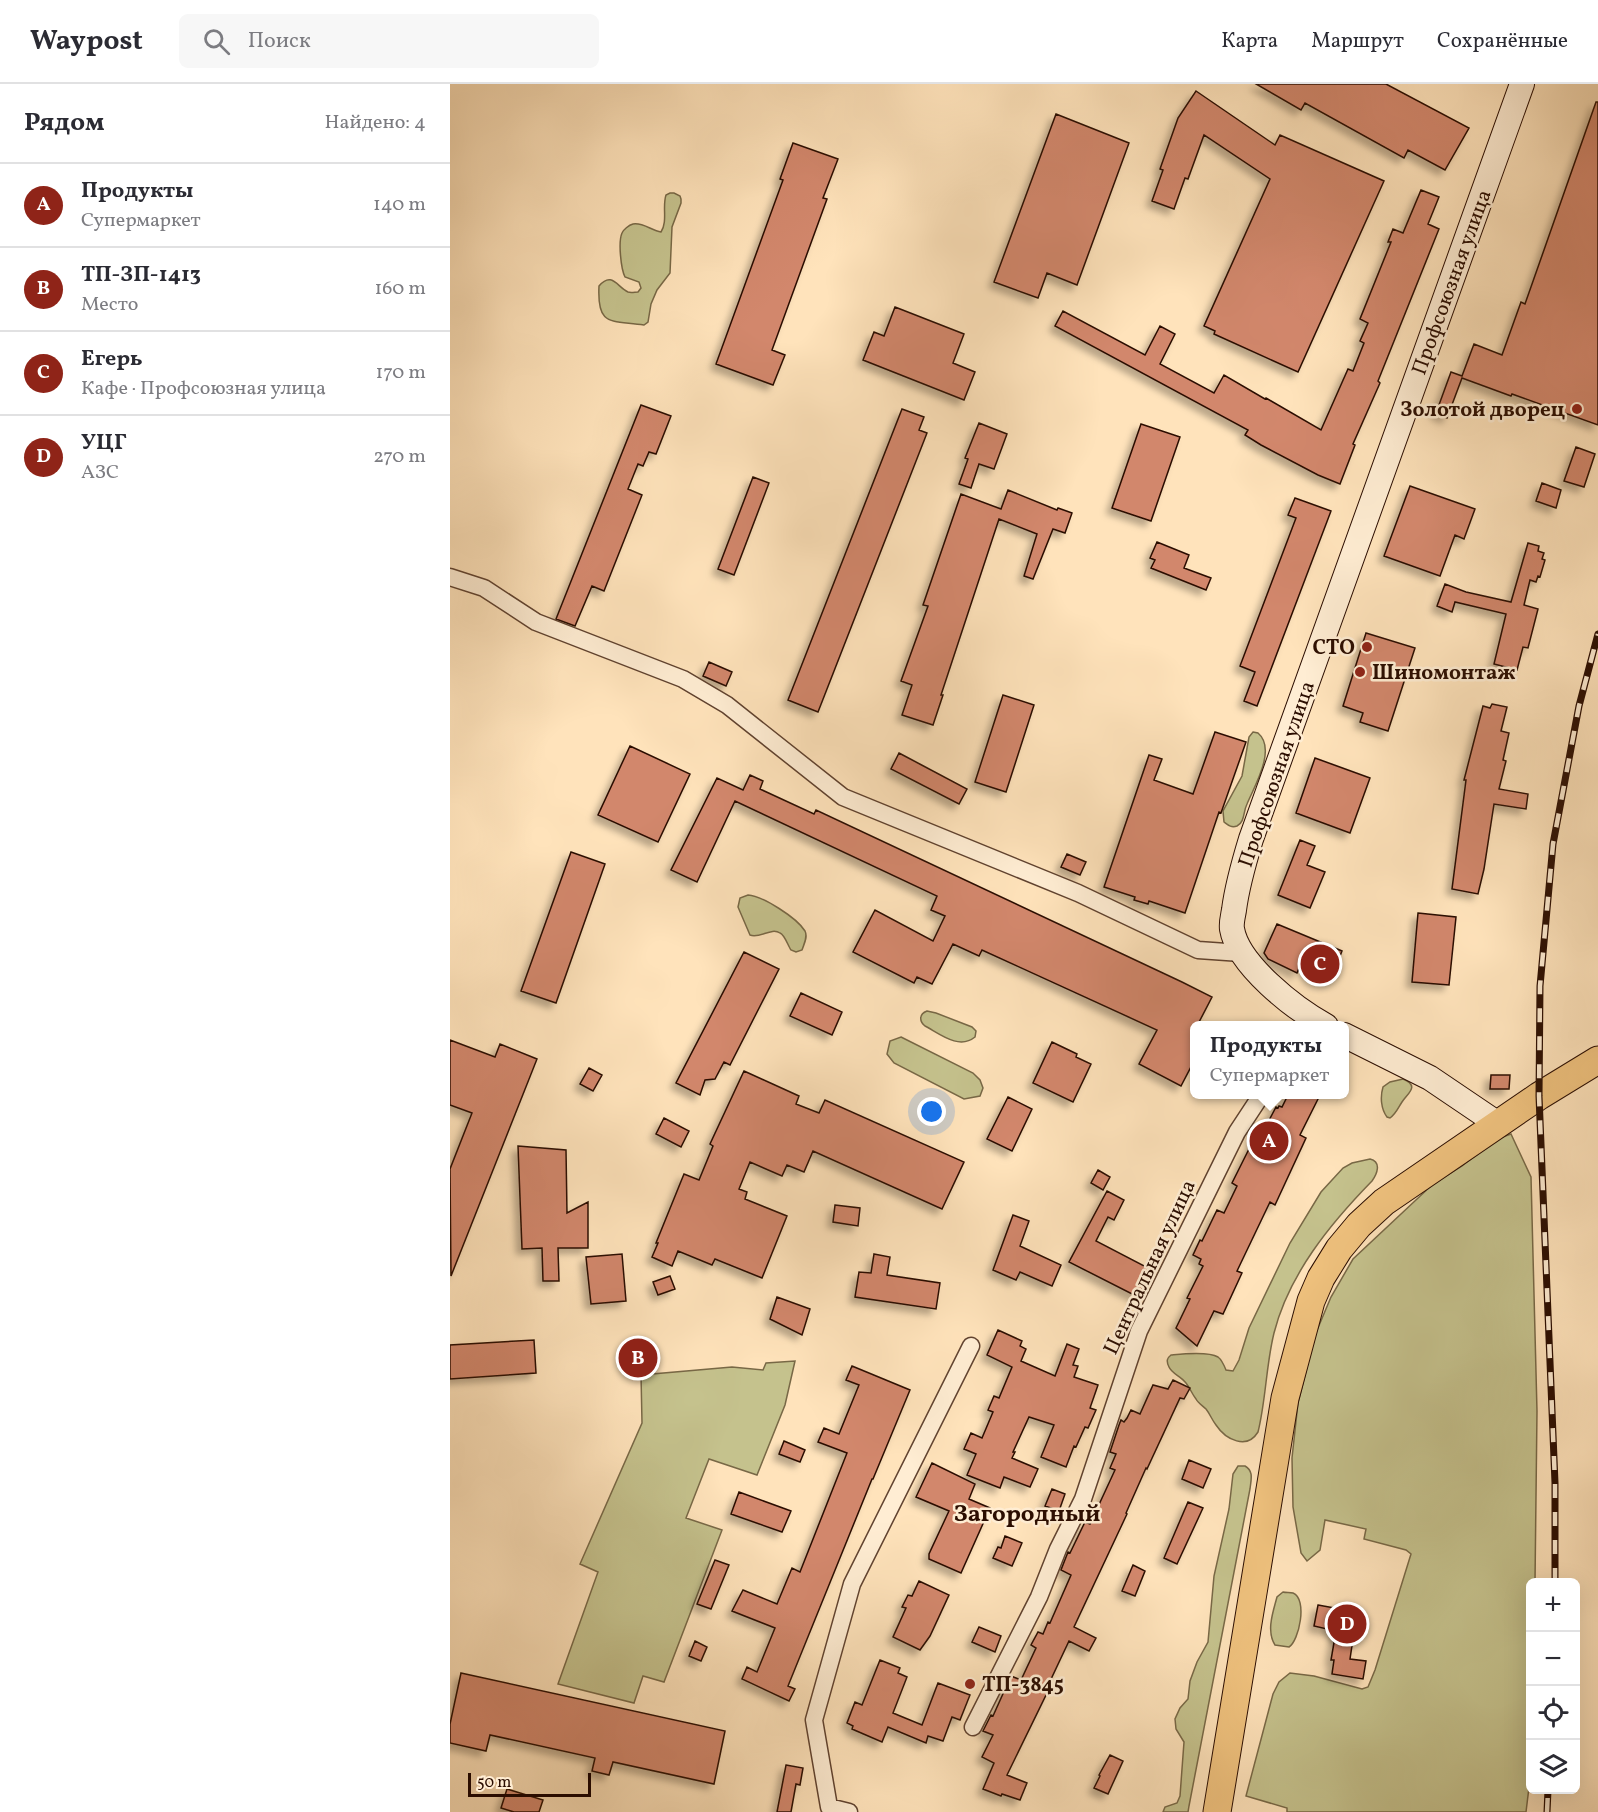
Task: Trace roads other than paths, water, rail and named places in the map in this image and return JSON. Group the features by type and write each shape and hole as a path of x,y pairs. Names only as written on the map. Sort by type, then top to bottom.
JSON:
{"main road":[{"path":"1217,1812 1286,1398 1311,1301 1321,1278 1339,1249 1359,1224 1384,1202 1498,1124 1598,1060"}],"street":[{"name":"Профсоюзная улица","path":"1312,1021 1273,988 1241,953 1231,927 1237,890 1251,839 1522,84"},
{"path":"450,577 484,588 545,626 683,679 727,705 843,797 1078,893 1198,950 1241,953"},
{"path":"1349,1038 1430,1078 1498,1124"},
{"name":"Центральная улица","path":"973,1727 1039,1597 1058,1549 1083,1500 1139,1331 1238,1132 1259,1099"},
{"path":"849,1812 829,1807 814,1720 852,1584 971,1346"}],"railway":[{"path":"1555,1578 1555,1483 1539,1096 1540,986 1553,844 1579,706 1598,634"},
{"path":"1547,1812 1548,1794"}],"place":[{"name":"Золотой дворец","path":"1577,409"},
{"name":"СТО","path":"1367,647"},
{"name":"Шиномонтаж","path":"1360,672"},
{"name":"Егерь","path":"1320,964"},
{"name":"Продукты","path":"1269,1141"},
{"name":"ТП-ЗП-1413","path":"638,1358"},
{"name":"УЦГ","path":"1347,1624"},
{"name":"ТП-3845","path":"970,1684"}],"district":[{"name":"Загородный","path":"1027,1513"}]}
